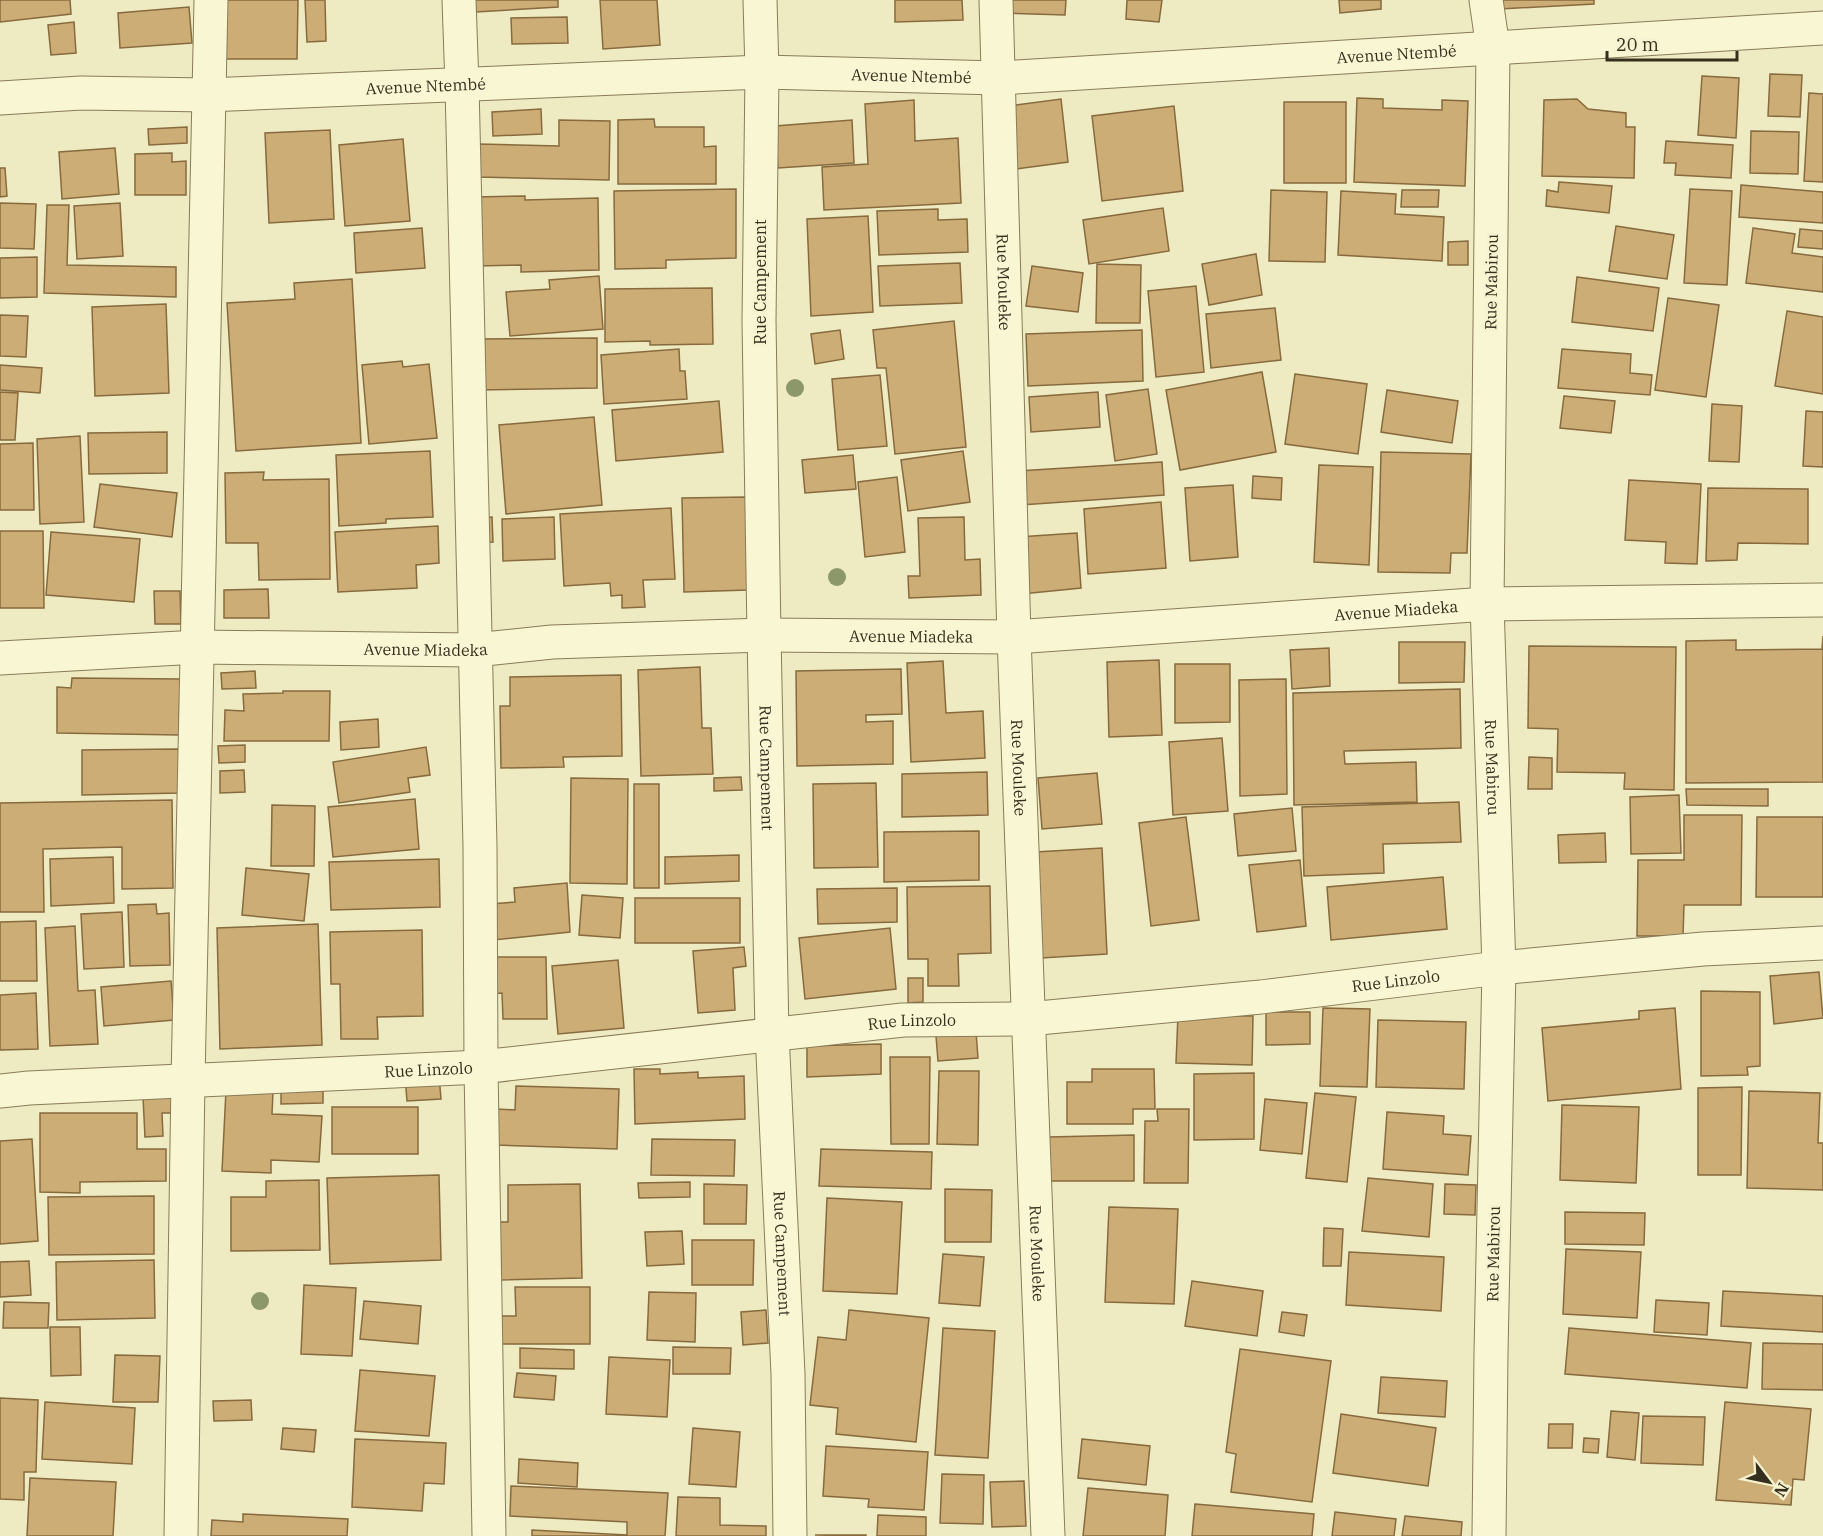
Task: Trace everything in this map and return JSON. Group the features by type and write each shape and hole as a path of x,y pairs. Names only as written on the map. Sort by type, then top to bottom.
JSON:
{"street":[{"path":"181,1536 207,95 211,0"},
{"path":"459,0 480,846 481,1067 489,1536"},
{"name":"Rue Campement","path":"760,0 762,72 759,321 764,635 772,1033 788,1374 790,1536"},
{"name":"Rue Mouleke","path":"996,0 1014,637 1048,1536"},
{"name":"Rue Mabirou","path":"1486,0 1493,48 1487,604 1499,968 1489,1536"},
{"name":"Avenue Ntembé","path":"0,98 81,93 207,95 762,72 999,78 1823,28"},
{"name":"Avenue Miadeka","path":"0,658 198,647 475,650 552,642 764,635 1014,637 1487,604 1823,600"},
{"name":"Rue Linzolo","path":"0,1091 481,1067 903,1020 1028,1018 1261,997 1499,968 1703,949 1823,943"}],"building":[{"path":"0,0 70,0 71,14 0,22"},
{"path":"216,0 298,0 297,59 215,59"},
{"path":"305,0 325,0 326,41 307,42"},
{"path":"475,0 558,0 558,7 476,12"},
{"path":"600,0 657,0 660,45 603,49"},
{"path":"895,0 962,0 963,20 895,22"},
{"path":"1001,0 1066,0 1065,15 1000,13"},
{"path":"1127,0 1162,0 1159,22 1126,19"},
{"path":"1339,0 1381,0 1381,9 1340,13"},
{"path":"1499,0 1594,0 1594,4 1500,9"},
{"path":"189,7 192,43 120,48 118,13"},
{"path":"567,17 568,43 512,44 511,18"},
{"path":"74,22 76,53 51,55 48,25"},
{"path":"1770,74 1802,75 1800,117 1768,116"},
{"path":"1702,76 1739,78 1736,138 1698,135"},
{"path":"1809,93 1823,94 1823,182 1804,181"},
{"path":"1357,98 1383,99 1383,108 1442,110 1442,100 1468,101 1465,186 1354,182"},
{"path":"1061,99 1068,162 1016,169 1008,106"},
{"path":"1577,99 1588,109 1626,113 1626,127 1635,127 1634,178 1542,176 1544,100"},
{"path":"914,100 915,141 958,138 961,203 824,210 822,167 868,164 865,104"},
{"path":"1284,102 1346,102 1346,183 1284,183"},
{"path":"1174,106 1183,191 1102,201 1092,116"},
{"path":"541,109 542,134 493,136 492,112"},
{"path":"654,119 655,127 704,127 704,147 716,146 716,184 618,184 618,120"},
{"path":"559,120 610,121 609,180 477,177 479,144 559,146"},
{"path":"852,120 854,163 778,168 775,126"},
{"path":"187,127 187,143 149,145 148,129"},
{"path":"330,130 334,219 269,223 265,133"},
{"path":"1751,131 1799,132 1798,174 1750,173"},
{"path":"403,139 410,221 345,226 339,145"},
{"path":"1666,141 1733,145 1731,178 1675,175 1676,163 1664,163"},
{"path":"115,148 119,194 62,199 59,152"},
{"path":"172,153 172,162 186,161 186,195 135,195 135,154"},
{"path":"0,168 5,168 7,196 0,197"},
{"path":"1559,182 1612,186 1609,213 1546,206 1547,190 1558,192"},
{"path":"1741,185 1823,192 1823,223 1739,217"},
{"path":"736,189 736,258 666,260 666,268 615,269 614,191"},
{"path":"1690,189 1732,191 1727,285 1684,283"},
{"path":"1271,190 1327,192 1325,262 1269,261"},
{"path":"1402,190 1439,190 1438,207 1401,207"},
{"path":"1341,191 1396,194 1395,214 1444,217 1442,261 1338,255"},
{"path":"525,196 525,200 598,198 599,270 521,272 521,265 476,266 476,197"},
{"path":"0,203 36,204 34,249 0,248"},
{"path":"120,203 123,256 77,259 74,206"},
{"path":"47,205 69,205 67,265 176,267 176,297 44,293"},
{"path":"1163,208 1169,251 1089,264 1083,220"},
{"path":"938,209 938,220 967,219 968,252 879,255 877,211"},
{"path":"868,216 873,312 811,316 807,219"},
{"path":"1616,226 1674,235 1667,279 1609,271"},
{"path":"422,228 425,268 356,273 354,233"},
{"path":"1753,228 1795,234 1792,253 1823,257 1823,292 1746,283"},
{"path":"1800,229 1823,231 1823,249 1798,247"},
{"path":"1468,241 1468,265 1448,265 1448,242"},
{"path":"1256,254 1262,295 1209,305 1202,264"},
{"path":"37,257 37,297 0,298 0,258"},
{"path":"960,263 962,303 880,306 878,266"},
{"path":"1097,264 1141,265 1140,323 1096,323"},
{"path":"1032,266 1083,273 1078,312 1026,306"},
{"path":"599,276 603,329 510,336 506,292 550,289 549,280"},
{"path":"1577,277 1659,288 1653,331 1572,322"},
{"path":"352,279 361,443 236,451 227,303 295,299 294,283"},
{"path":"1196,286 1204,372 1156,377 1148,291"},
{"path":"712,288 713,344 650,345 650,341 605,342 605,289"},
{"path":"1668,298 1719,305 1706,397 1655,390"},
{"path":"166,304 169,393 95,396 92,307"},
{"path":"1275,308 1281,360 1211,368 1206,314"},
{"path":"1787,311 1823,317 1823,394 1775,386"},
{"path":"0,315 28,316 26,357 0,356"},
{"path":"954,321 966,447 895,454 886,368 877,368 873,330"},
{"path":"840,330 844,359 815,364 811,334"},
{"path":"1142,330 1143,381 1028,386 1026,334"},
{"path":"597,338 597,388 475,390 475,339"},
{"path":"679,349 680,371 685,371 687,399 604,404 601,355"},
{"path":"1562,349 1631,354 1630,373 1652,375 1650,395 1558,388"},
{"path":"402,361 403,367 429,364 437,438 369,444 362,365"},
{"path":"0,365 42,368 40,393 0,390"},
{"path":"1262,372 1276,452 1180,470 1166,390"},
{"path":"1295,374 1367,384 1358,454 1285,444"},
{"path":"880,375 887,446 838,450 832,379"},
{"path":"1148,389 1157,454 1115,461 1106,395"},
{"path":"1387,390 1458,401 1452,443 1381,432"},
{"path":"0,392 18,393 15,440 0,440"},
{"path":"1098,392 1100,427 1031,432 1029,397"},
{"path":"1564,396 1615,401 1611,433 1560,428"},
{"path":"719,401 723,452 616,461 612,410"},
{"path":"1712,404 1742,406 1739,462 1709,461"},
{"path":"1806,411 1823,412 1823,467 1803,466"},
{"path":"594,417 602,505 506,514 499,425"},
{"path":"167,432 167,473 89,474 88,433"},
{"path":"80,436 84,522 40,524 37,439"},
{"path":"33,443 34,510 0,510 0,444"},
{"path":"430,451 433,517 386,519 386,523 339,526 336,455"},
{"path":"963,451 970,502 908,511 901,460"},
{"path":"1381,452 1471,454 1467,553 1451,553 1450,573 1378,572"},
{"path":"853,455 856,489 805,493 802,460"},
{"path":"1162,462 1164,495 1021,505 1018,471"},
{"path":"1319,465 1373,467 1369,565 1314,562"},
{"path":"264,472 263,480 329,479 330,579 259,580 258,543 226,543 225,473"},
{"path":"1253,476 1282,478 1281,500 1252,498"},
{"path":"897,477 905,552 865,557 858,482"},
{"path":"1629,480 1701,484 1697,564 1665,563 1666,542 1625,540"},
{"path":"100,484 177,493 172,537 94,527"},
{"path":"1233,485 1238,557 1190,561 1185,488"},
{"path":"1708,488 1808,489 1808,544 1738,543 1737,560 1706,561"},
{"path":"746,497 748,590 684,592 682,498"},
{"path":"1161,502 1166,568 1088,574 1084,509"},
{"path":"671,508 675,579 643,580 645,607 622,608 622,595 611,596 610,583 564,586 560,514"},
{"path":"492,517 493,542 478,543 477,518"},
{"path":"554,517 555,559 503,561 502,519"},
{"path":"964,517 965,560 980,559 981,595 909,598 908,576 920,576 918,518"},
{"path":"438,526 439,563 416,565 417,588 338,592 335,532"},
{"path":"0,531 43,531 44,608 0,608"},
{"path":"51,532 140,539 134,602 46,595"},
{"path":"1077,533 1081,588 1022,594 1018,537"},
{"path":"268,589 269,618 224,618 224,590"},
{"path":"154,591 180,591 181,624 155,624"},
{"path":"1823,636 1823,782 1686,783 1686,641 1736,640 1736,650 1822,649"},
{"path":"1399,642 1465,642 1464,682 1399,683"},
{"path":"1529,646 1676,647 1674,790 1624,789 1625,773 1557,772 1558,729 1528,728"},
{"path":"1329,648 1330,686 1292,689 1290,650"},
{"path":"1159,660 1162,735 1109,737 1107,662"},
{"path":"943,661 946,713 983,711 985,758 911,762 907,663"},
{"path":"1175,664 1230,664 1230,722 1175,723"},
{"path":"700,667 702,728 711,728 713,774 641,776 638,670"},
{"path":"901,669 902,714 866,715 866,722 893,721 893,764 797,766 796,671"},
{"path":"255,671 256,688 222,689 221,673"},
{"path":"621,675 622,756 563,757 564,767 501,768 500,706 510,706 510,677"},
{"path":"72,678 180,679 179,735 57,733 57,687 71,688"},
{"path":"1286,679 1287,794 1240,796 1239,680"},
{"path":"1460,689 1461,748 1344,751 1345,764 1416,762 1417,802 1294,805 1293,693"},
{"path":"283,691 330,691 329,741 224,741 225,710 244,711 243,694 283,693"},
{"path":"378,719 379,747 341,750 340,722"},
{"path":"1222,738 1228,811 1173,815 1169,742"},
{"path":"245,745 245,762 219,763 218,746"},
{"path":"426,747 430,775 408,778 410,792 339,803 333,762"},
{"path":"179,749 180,793 82,795 82,750"},
{"path":"1529,757 1552,758 1552,789 1528,789"},
{"path":"244,770 245,792 220,793 220,771"},
{"path":"987,772 988,815 902,817 902,774"},
{"path":"1097,773 1102,824 1042,829 1038,778"},
{"path":"741,777 742,790 714,791 714,778"},
{"path":"571,778 628,779 627,884 570,883"},
{"path":"876,783 878,867 814,868 813,784"},
{"path":"634,784 659,784 659,888 634,888"},
{"path":"1686,789 1768,789 1768,806 1687,805"},
{"path":"1679,795 1681,853 1631,854 1630,797"},
{"path":"415,799 419,849 333,857 328,807"},
{"path":"172,800 173,888 122,889 122,847 43,849 44,912 0,912 0,803"},
{"path":"1459,802 1461,842 1383,844 1384,873 1304,876 1302,807"},
{"path":"272,805 315,806 314,866 271,866"},
{"path":"1292,808 1296,851 1238,856 1234,814"},
{"path":"1684,815 1742,815 1741,905 1684,905 1683,936 1637,936 1638,860 1684,860"},
{"path":"1186,817 1199,920 1151,926 1139,823"},
{"path":"1757,817 1823,817 1823,897 1756,897"},
{"path":"979,831 979,880 884,882 884,832"},
{"path":"1605,833 1606,862 1559,863 1558,835"},
{"path":"1102,848 1107,954 1041,958 1036,852"},
{"path":"739,855 739,881 665,884 665,857"},
{"path":"113,857 114,903 51,906 50,859"},
{"path":"439,859 440,907 331,910 329,862"},
{"path":"1300,860 1306,926 1257,932 1249,865"},
{"path":"246,868 309,874 304,921 242,915"},
{"path":"1443,877 1447,929 1331,940 1327,887"},
{"path":"567,883 570,932 493,940 490,904 515,902 514,888"},
{"path":"990,886 991,953 958,954 959,986 928,986 928,959 908,959 907,887"},
{"path":"897,888 897,922 818,924 817,889"},
{"path":"582,895 623,898 620,938 579,935"},
{"path":"635,898 740,898 740,943 635,943"},
{"path":"156,904 157,914 169,913 170,965 130,966 128,905"},
{"path":"122,912 124,967 84,969 81,914"},
{"path":"36,921 37,981 0,981 0,922"},
{"path":"318,924 322,1045 220,1049 217,928"},
{"path":"75,926 78,991 95,990 98,1044 50,1046 45,928"},
{"path":"890,928 896,989 805,999 799,938"},
{"path":"422,930 423,1016 377,1017 378,1039 341,1039 340,984 331,984 330,932"},
{"path":"744,947 746,966 733,968 735,1010 698,1013 693,951"},
{"path":"489,957 546,957 547,1019 503,1019 502,993 489,994"},
{"path":"618,960 624,1028 558,1034 552,966"},
{"path":"1819,972 1823,1018 1774,1024 1770,976"},
{"path":"908,978 923,978 923,1002 908,1003"},
{"path":"171,981 174,1020 104,1026 101,987"},
{"path":"1701,991 1760,992 1760,1066 1747,1067 1748,1075 1701,1076"},
{"path":"36,993 38,1049 0,1050 0,995"},
{"path":"1323,1008 1370,1009 1367,1087 1320,1086"},
{"path":"1675,1008 1681,1089 1548,1101 1542,1028 1639,1019 1639,1011"},
{"path":"1266,1012 1310,1012 1310,1044 1266,1045"},
{"path":"1178,1015 1253,1016 1252,1065 1176,1063"},
{"path":"1378,1020 1466,1022 1464,1089 1376,1087"},
{"path":"976,1032 978,1058 938,1061 936,1036"},
{"path":"881,1044 881,1074 807,1077 807,1046"},
{"path":"890,1057 930,1057 929,1144 891,1144"},
{"path":"634,1069 660,1069 660,1074 698,1072 698,1078 744,1076 745,1119 635,1124"},
{"path":"1092,1069 1154,1069 1155,1109 1133,1109 1133,1124 1067,1124 1067,1082 1092,1082"},
{"path":"939,1071 979,1071 978,1145 937,1144"},
{"path":"1254,1073 1254,1139 1194,1140 1194,1074"},
{"path":"439,1075 441,1099 407,1101 405,1077"},
{"path":"323,1086 323,1103 281,1104 281,1087"},
{"path":"516,1086 619,1089 617,1149 496,1145 497,1109 515,1110"},
{"path":"1742,1087 1741,1175 1698,1175 1698,1088"},
{"path":"226,1090 273,1092 272,1114 322,1116 319,1162 271,1160 271,1173 222,1171"},
{"path":"1749,1091 1820,1093 1818,1143 1823,1143 1823,1190 1747,1188"},
{"path":"1315,1093 1356,1097 1347,1182 1306,1178"},
{"path":"177,1095 177,1113 162,1113 163,1136 145,1137 143,1097"},
{"path":"1265,1099 1307,1103 1302,1154 1260,1150"},
{"path":"1562,1105 1639,1107 1636,1183 1560,1180"},
{"path":"332,1107 418,1107 418,1154 332,1154"},
{"path":"1157,1109 1189,1109 1188,1183 1144,1183 1145,1121 1158,1121"},
{"path":"1387,1112 1444,1116 1443,1134 1471,1136 1468,1175 1383,1169"},
{"path":"40,1113 137,1113 137,1149 166,1149 166,1181 80,1182 80,1193 40,1192"},
{"path":"1134,1135 1134,1181 1049,1181 1049,1137"},
{"path":"32,1139 38,1241 0,1244 0,1141"},
{"path":"652,1139 735,1140 734,1176 651,1175"},
{"path":"821,1149 932,1152 931,1189 819,1186"},
{"path":"439,1175 441,1260 330,1264 327,1178"},
{"path":"1368,1178 1433,1184 1429,1237 1362,1231"},
{"path":"319,1180 320,1250 231,1251 231,1197 266,1197 266,1181"},
{"path":"690,1182 690,1197 639,1198 638,1183"},
{"path":"580,1184 582,1278 501,1280 500,1222 508,1222 508,1185"},
{"path":"704,1184 747,1185 746,1224 704,1224"},
{"path":"1445,1184 1476,1185 1475,1215 1444,1214"},
{"path":"945,1189 992,1190 991,1242 945,1242"},
{"path":"154,1196 154,1254 49,1255 48,1197"},
{"path":"827,1198 902,1202 897,1294 823,1291"},
{"path":"1109,1207 1178,1209 1174,1304 1105,1302"},
{"path":"1565,1212 1645,1213 1644,1245 1565,1244"},
{"path":"1324,1228 1343,1229 1341,1266 1323,1266"},
{"path":"682,1231 684,1264 647,1266 645,1232"},
{"path":"692,1240 754,1240 753,1285 692,1285"},
{"path":"1566,1249 1641,1252 1637,1318 1563,1314"},
{"path":"1349,1252 1444,1257 1441,1311 1346,1305"},
{"path":"943,1254 984,1257 980,1306 939,1303"},
{"path":"154,1260 155,1318 57,1320 56,1262"},
{"path":"29,1261 31,1295 0,1297 0,1262"},
{"path":"1192,1281 1263,1291 1257,1336 1185,1326"},
{"path":"304,1285 356,1288 352,1356 301,1354"},
{"path":"515,1287 590,1287 590,1344 497,1344 497,1316 516,1316"},
{"path":"1723,1291 1823,1296 1823,1332 1721,1326"},
{"path":"649,1292 696,1293 695,1342 647,1340"},
{"path":"1656,1300 1709,1303 1707,1335 1654,1332"},
{"path":"364,1301 421,1306 418,1344 360,1339"},
{"path":"4,1302 49,1303 48,1328 3,1328"},
{"path":"766,1310 768,1343 743,1345 741,1312"},
{"path":"849,1310 929,1318 916,1442 836,1434 838,1408 810,1405 818,1337 846,1340"},
{"path":"1282,1312 1307,1315 1304,1336 1279,1332"},
{"path":"50,1327 80,1327 81,1375 51,1376"},
{"path":"943,1328 995,1331 988,1458 935,1455"},
{"path":"1569,1328 1751,1343 1747,1388 1565,1374"},
{"path":"1763,1343 1823,1344 1823,1390 1762,1389"},
{"path":"673,1347 731,1348 730,1374 673,1374"},
{"path":"520,1348 574,1350 574,1369 520,1368"},
{"path":"1240,1349 1331,1361 1312,1502 1231,1492 1236,1454 1226,1452"},
{"path":"115,1355 160,1356 158,1402 113,1402"},
{"path":"609,1357 670,1360 667,1417 606,1414"},
{"path":"360,1370 435,1376 429,1436 355,1431"},
{"path":"517,1373 556,1376 554,1400 514,1397"},
{"path":"1381,1377 1447,1381 1445,1417 1378,1413"},
{"path":"0,1398 38,1400 36,1472 24,1472 24,1500 0,1499"},
{"path":"251,1400 252,1420 214,1421 213,1401"},
{"path":"45,1402 135,1408 132,1464 42,1459"},
{"path":"1725,1402 1811,1409 1804,1480 1793,1479 1791,1505 1716,1500"},
{"path":"1611,1411 1639,1413 1635,1460 1607,1457"},
{"path":"1341,1414 1436,1428 1428,1486 1333,1473"},
{"path":"1643,1416 1705,1417 1703,1465 1641,1463"},
{"path":"1549,1424 1573,1424 1572,1448 1548,1448"},
{"path":"283,1428 316,1430 314,1452 281,1449"},
{"path":"693,1428 740,1432 736,1487 689,1484"},
{"path":"1584,1438 1599,1439 1598,1453 1583,1452"},
{"path":"355,1439 446,1443 444,1484 424,1483 422,1511 352,1507"},
{"path":"1082,1439 1150,1446 1146,1485 1078,1478"},
{"path":"826,1446 928,1452 924,1510 868,1507 869,1499 823,1496"},
{"path":"519,1459 578,1463 577,1487 518,1483"},
{"path":"942,1474 984,1475 983,1524 940,1523"},
{"path":"30,1478 116,1482 113,1536 27,1536"},
{"path":"1024,1481 1026,1526 992,1527 990,1482"},
{"path":"511,1486 668,1493 665,1536 532,1536 532,1530 627,1535 627,1522 510,1516"},
{"path":"1088,1488 1168,1495 1165,1536 1083,1536"},
{"path":"678,1497 720,1498 720,1525 766,1526 766,1536 676,1536"},
{"path":"1195,1504 1314,1514 1312,1536 1192,1536"},
{"path":"1335,1512 1396,1519 1394,1536 1332,1536"},
{"path":"243,1514 348,1519 347,1536 211,1536 212,1520 243,1522"},
{"path":"878,1515 926,1517 926,1536 877,1536"},
{"path":"1405,1516 1462,1522 1461,1536 1402,1536"},
{"path":"815,1535 866,1535 866,1536"}]}
